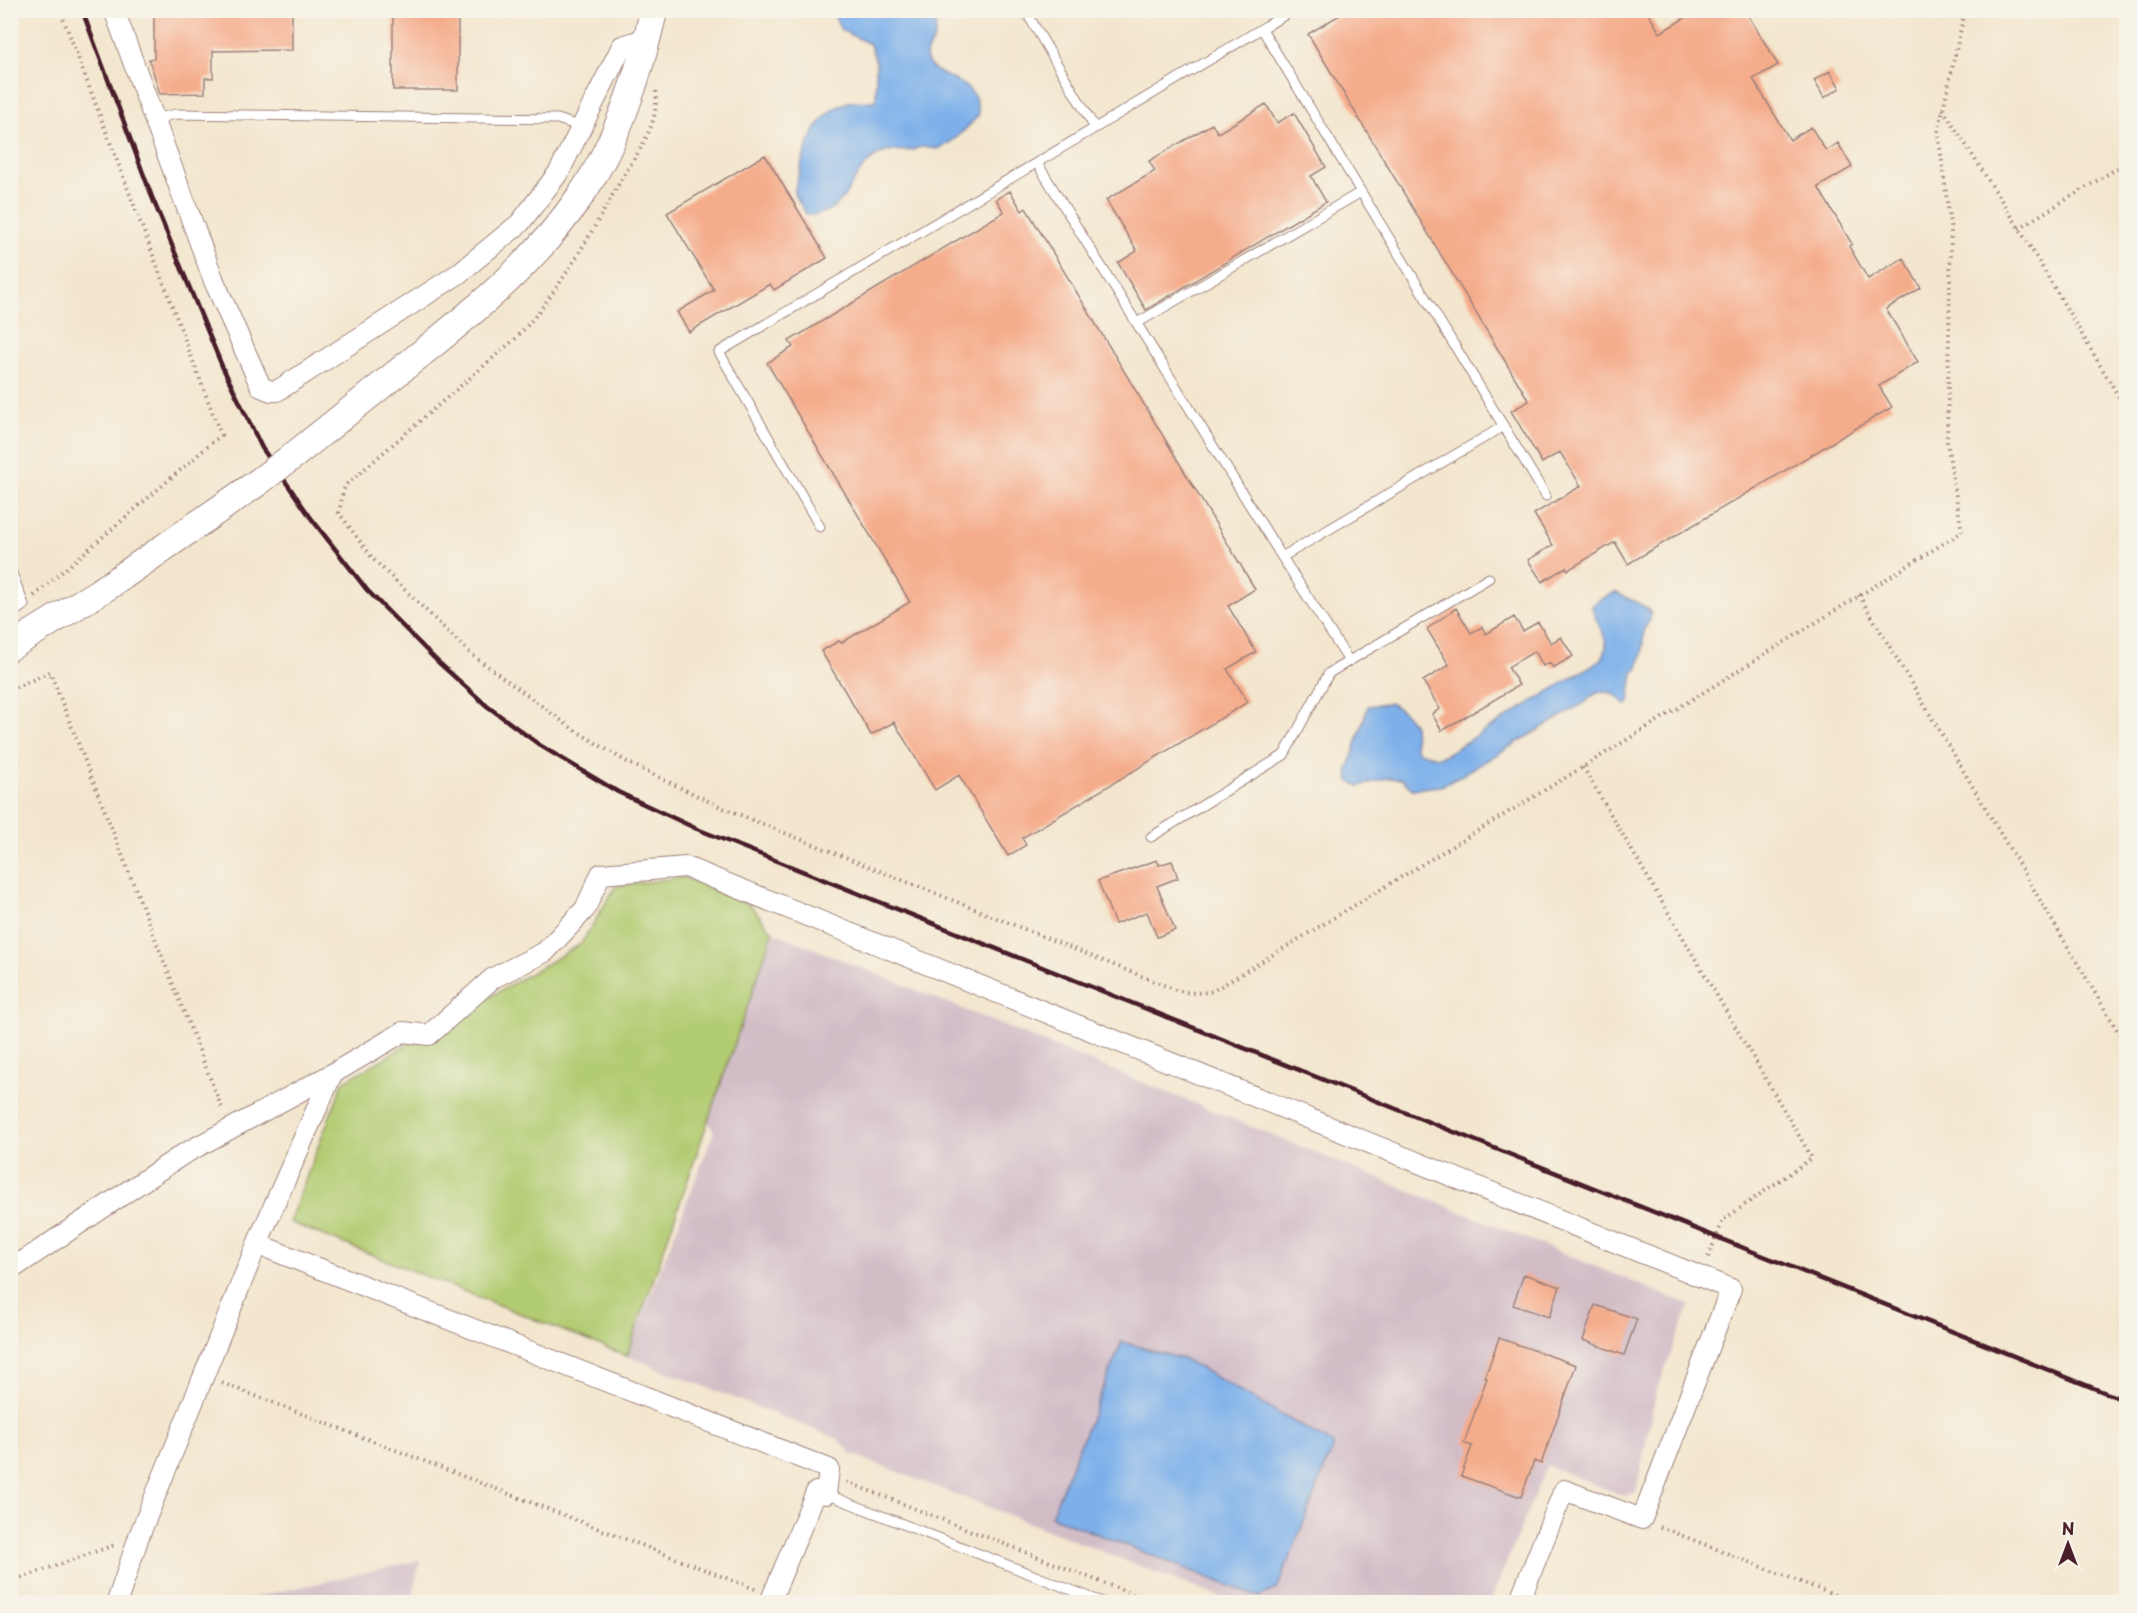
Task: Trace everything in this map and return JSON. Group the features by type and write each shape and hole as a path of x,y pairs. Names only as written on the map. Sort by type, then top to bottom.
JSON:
{"street":[{"path":"114,10 214,282 261,387 271,391 277,391 458,274 520,223 559,172 622,46 647,38"},
{"path":"10,647 110,585 257,483 497,292 553,234 582,194 613,135 647,38 654,10"},
{"path":"10,1270 183,1155 332,1074 403,1032 429,1035 493,978 545,952 585,909 601,874 686,867 1731,1288 1641,1519 1564,1490 1519,1602"},
{"path":"117,1602 139,1536 257,1244 332,1074"},
{"path":"257,1244 830,1468 827,1485 816,1492 771,1599"}],"lane":[{"path":"1025,10 1095,128"},
{"path":"820,527 719,352 1293,10"},
{"path":"1262,29 1546,496"},
{"path":"154,119 176,114 456,116 558,119 582,127"},
{"path":"1037,163 1349,661"},
{"path":"1137,323 1361,192"},
{"path":"1282,557 1504,426"},
{"path":"10,568 24,605 10,615"},
{"path":"1151,837 1284,755 1329,672 1489,578"},
{"path":"827,1485 1102,1602"}],"path":[{"path":"24,605 221,435 60,10"},
{"path":"658,106 642,149 561,284 538,315 515,339 347,484 340,501 339,513 373,559 471,654 573,729 627,762 723,808 1190,993 1213,991 1582,767 1962,532 1947,442 1951,230 1938,132 1965,10"},
{"path":"1942,108 2019,228 2127,409"},
{"path":"2019,228 2127,163"},
{"path":"1859,595 2127,1045"},
{"path":"10,690 50,672 230,1129"},
{"path":"1582,767 1812,1158 1723,1220 1700,1276"},
{"path":"205,1376 771,1599"},
{"path":"827,1485 846,1481 1152,1602"},
{"path":"1641,1519 1852,1602"},
{"path":"10,1582 139,1536"}],"shaded area":[{"path":"773,932 1690,1305 1656,1392 1636,1492 1624,1496 1547,1465 1490,1602 1232,1602 852,1454 838,1439 627,1356 714,1132 702,1109"},
{"path":"420,1560 412,1602 234,1602"}],"green space":[{"path":"683,877 750,905 773,932 627,1356 289,1222 343,1082 581,944 616,886"}],"water":[{"path":"832,11 931,11 935,15 935,33 933,42 927,51 927,60 931,67 956,80 972,93 977,103 978,116 965,130 939,148 920,147 913,150 882,153 867,163 841,201 821,213 807,215 794,194 805,153 817,127 836,108 849,102 876,100 876,62 870,44 841,30"},
{"path":"1615,592 1651,613 1650,620 1644,629 1642,653 1638,668 1633,673 1629,702 1626,705 1612,693 1596,693 1586,702 1441,786 1412,789 1402,779 1388,778 1359,786 1349,781 1348,770 1368,706 1390,703 1404,712 1414,724 1415,746 1418,752 1437,757 1445,755 1601,660 1605,653 1605,639 1592,606"},
{"path":"1122,1342 1186,1360 1334,1445 1277,1589 1258,1597 1051,1516"}],"building":[{"path":"154,10 292,10 292,50 213,51 213,78 205,78 205,93 160,94 149,59 154,59"},
{"path":"393,10 458,10 458,90 393,90"},
{"path":"1348,10 1646,10 1660,33 1698,10 1745,10 1778,65 1753,79 1790,140 1811,127 1826,151 1838,143 1852,167 1818,187 1852,244 1849,246 1868,279 1903,258 1921,288 1886,309 1918,362 1879,386 1892,407 1628,564 1615,542 1568,570 1566,567 1542,582 1528,560 1553,545 1534,514 1581,486 1560,452 1542,463 1511,411 1529,401 1308,34"},
{"path":"1830,71 1840,88 1824,98 1814,80"},
{"path":"1266,104 1277,123 1294,113 1326,167 1311,176 1326,202 1146,310 1118,263 1137,251 1106,200 1155,171 1149,161 1212,124 1218,133"},
{"path":"765,155 827,258 774,290 770,284 689,332 677,312 714,290 667,213"},
{"path":"1010,191 1022,211 1026,208 1255,589 1228,606 1256,652 1227,669 1248,702 1022,838 1026,845 1008,856 959,775 935,790 894,722 871,735 821,651 839,641 841,643 910,602 767,363 793,347 789,341 1004,212 996,199"},
{"path":"1456,608 1471,633 1482,627 1486,634 1514,617 1523,631 1538,622 1551,643 1561,637 1573,656 1553,668 1550,663 1543,666 1535,651 1508,667 1519,685 1442,731 1432,714 1440,709 1423,681 1449,665 1427,629"},
{"path":"1157,860 1159,865 1172,861 1178,878 1157,886 1175,930 1157,937 1147,912 1115,924 1098,881"},
{"path":"1524,1274 1560,1287 1549,1317 1513,1305"},
{"path":"1595,1305 1637,1319 1624,1355 1583,1340"},
{"path":"1499,1338 1576,1365 1541,1464 1534,1461 1521,1497 1461,1476 1472,1446 1464,1443"}],"railway":[{"path":"82,10 152,197 222,366 262,448 311,518 367,590 437,661 487,706 541,746 618,792 697,829 2126,1401"}]}
